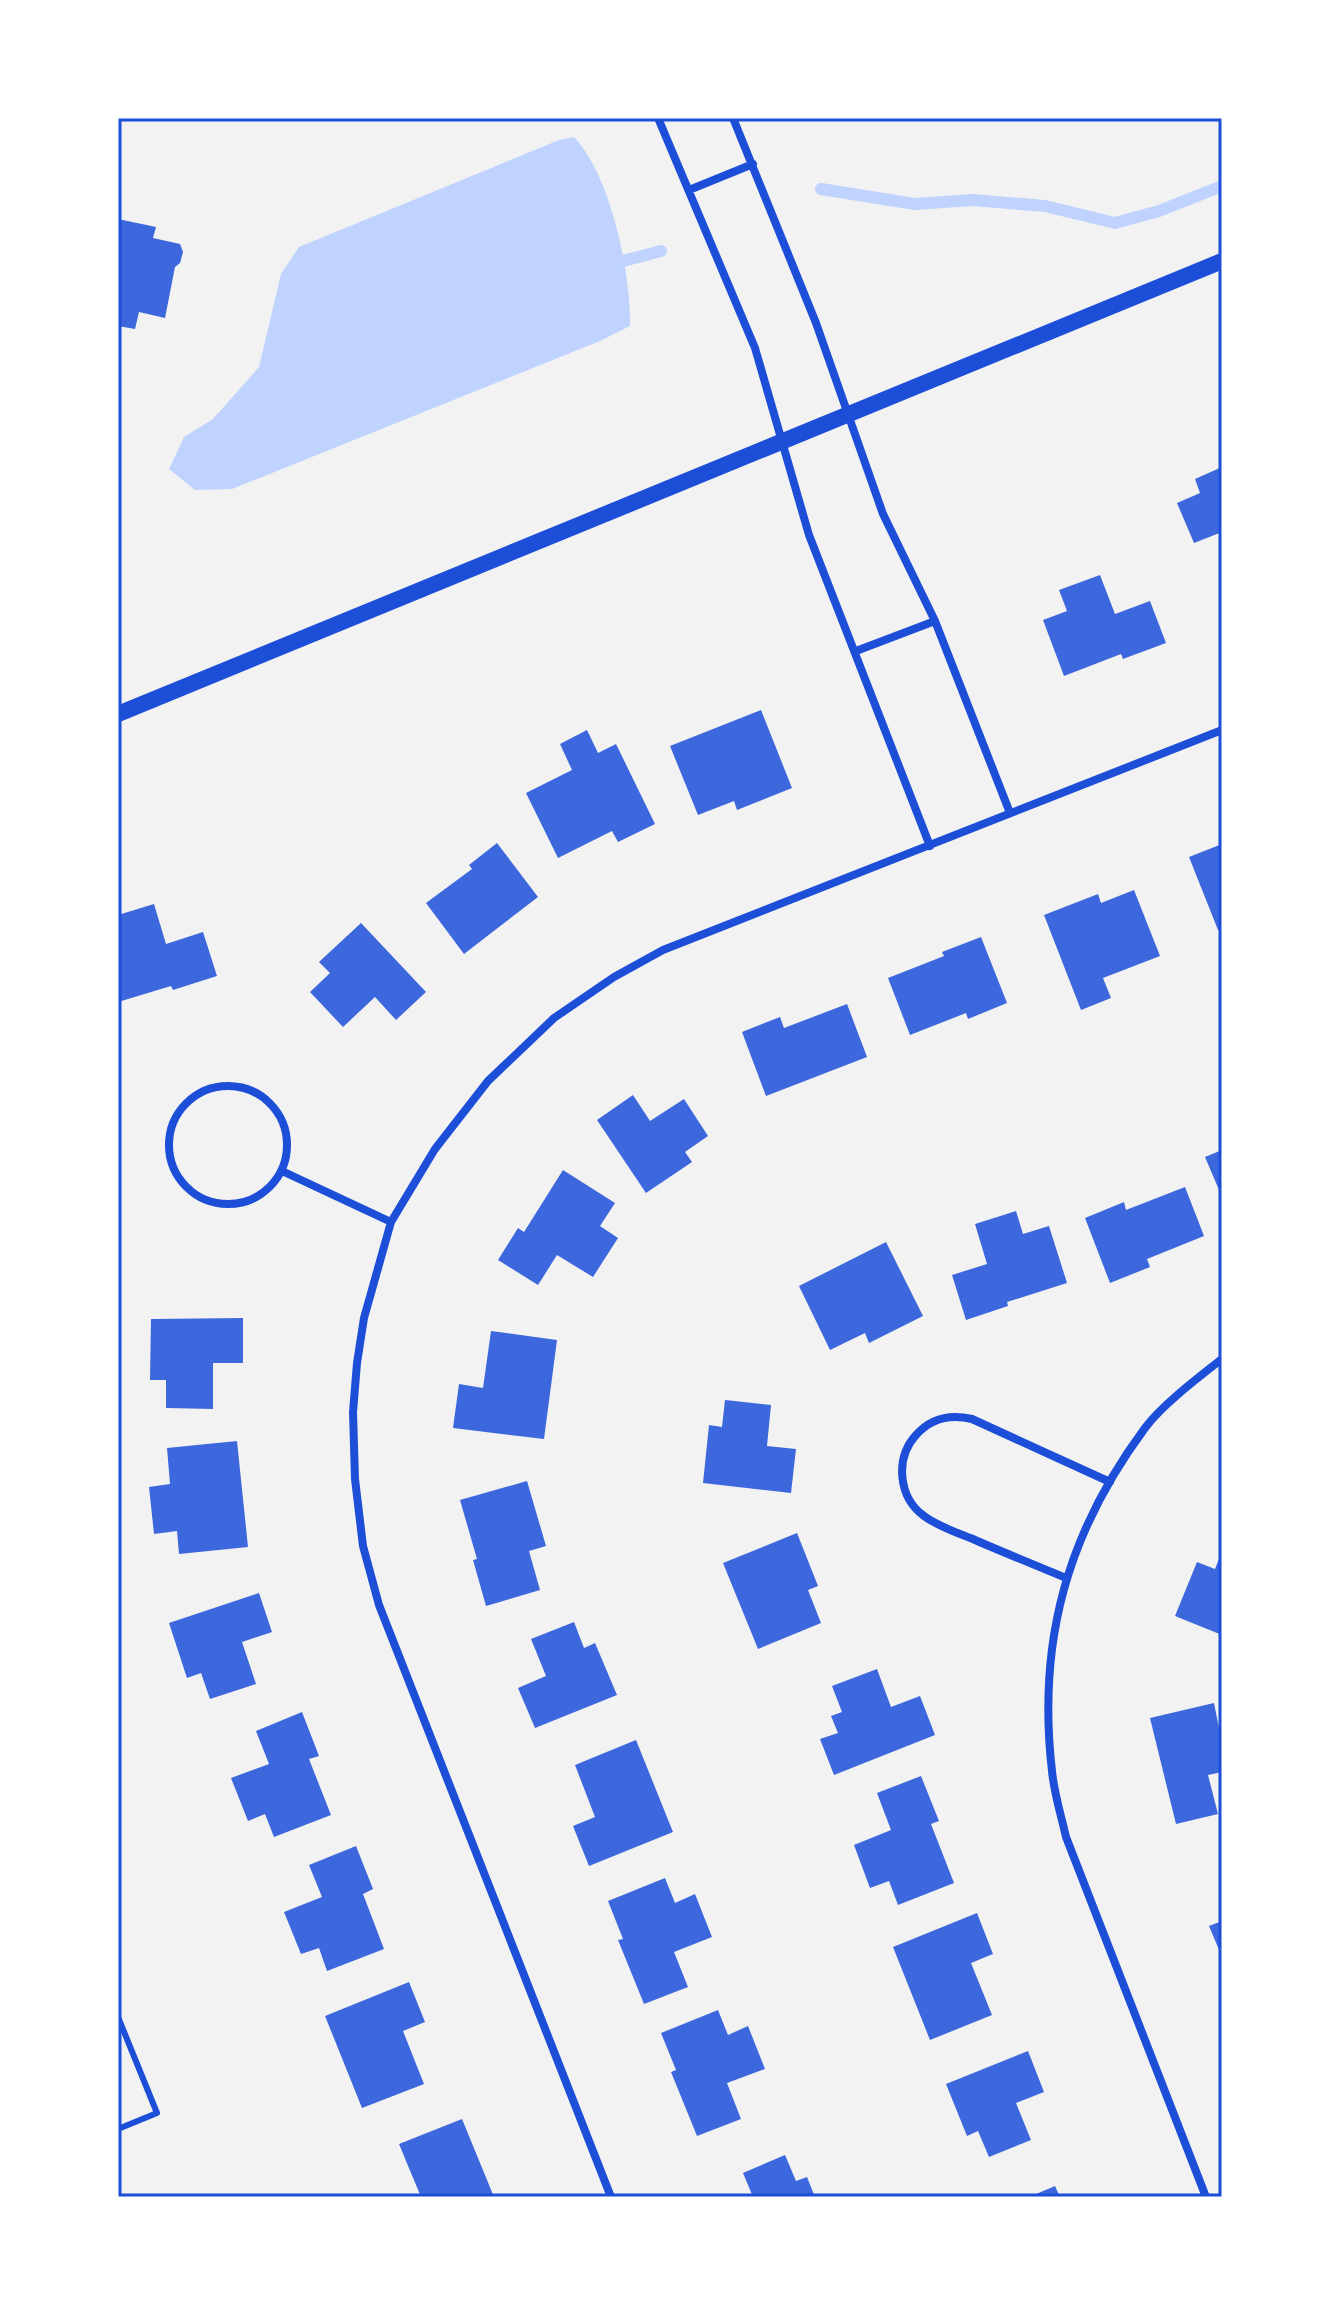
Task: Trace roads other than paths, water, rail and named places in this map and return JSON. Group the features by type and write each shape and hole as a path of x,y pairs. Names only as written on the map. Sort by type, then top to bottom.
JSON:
{"main road":[{"path":"118,714 1222,261"}],"street":[{"path":"658,118 755,348 809,535 930,846"},
{"path":"733,118 816,323 883,514 935,621 1010,813"},
{"path":"689,190 753,164"},
{"path":"856,651 935,621"},
{"path":"611,2197 379,1605 363,1546 355,1479 353,1412 357,1363 364,1318 391,1222 435,1149 488,1081 554,1018 614,977 663,950 1222,730"},
{"path":"235,1086 253,1091 274,1109 286,1134 287,1153 282,1171 270,1187 253,1199 233,1204 213,1202 194,1194 180,1179 171,1161 169,1141 174,1121 184,1105 216,1087 235,1086"},
{"path":"282,1171 391,1222"},
{"path":"1206,2197 1066,1837 1052,1774 1047,1702 1054,1625 1066,1578 1110,1482 1146,1426 1222,1359"},
{"path":"1066,1578 925,1517 907,1495 902,1479 901,1465 905,1452 926,1425 956,1415 972,1419 1110,1482"}],"lane":[{"path":"118,2017 157,2113 118,2129"}],"water":[{"path":"574,137 598,176 616,226 627,280 630,326 600,341 232,489 195,490 169,469 184,437 213,419 259,367 281,274 299,247 559,140"}],"waterway":[{"path":"821,189 915,204 972,200 1045,206 1115,223 1159,211 1222,186"},
{"path":"623,261 661,251"}]}
